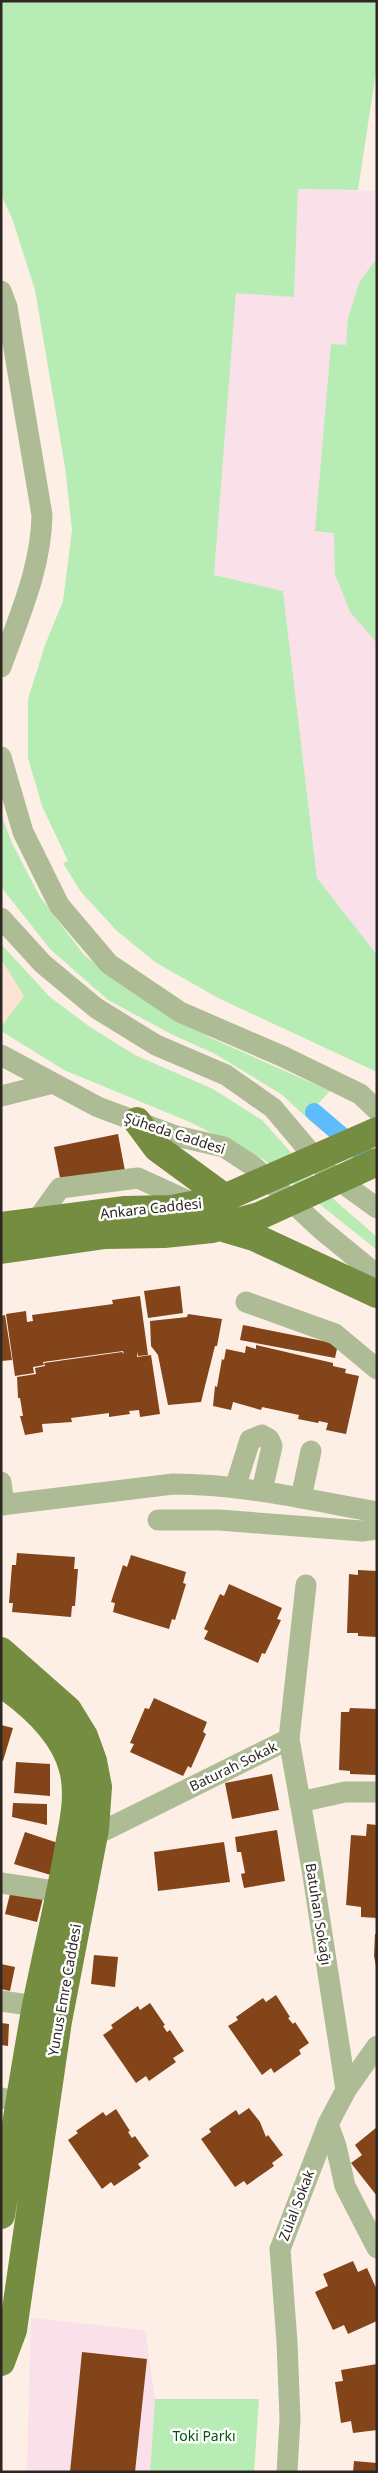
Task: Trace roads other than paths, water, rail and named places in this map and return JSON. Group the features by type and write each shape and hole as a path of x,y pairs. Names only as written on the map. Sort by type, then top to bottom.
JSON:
{"main road":[{"path":"137,1121 157,1148 234,1194"},
{"name":"Ankara Caddesi","path":"1,1226 125,1210 172,1209 197,1205 234,1194 377,1131"},
{"name":"Ankara Caddesi","path":"1,1250 105,1235 181,1233 220,1227 259,1216 377,1162"},
{"path":"220,1227 254,1237 377,1294"},
{"name":"Yunus Emre Caddesi","path":"1,1651 68,1710 84,1736 93,1761 98,1787 93,1836 58,2021 13,2330 1,2362"},
{"name":"Yunus Emre Caddesi","path":"1,1683 22,1698 44,1720 64,1747 73,1767 76,1787 74,1814 61,1892 36,2006 10,2100 1,2215"}],"street":[{"path":"1,291 7,308 42,515 42,544 36,570 1,666"},
{"path":"1,757 23,832 59,905 109,964 180,1012 360,1094 377,1110"},
{"path":"1,918 43,964 96,1008 156,1044 226,1076 273,1108 326,1170 377,1208"},
{"name":"Şüheda Caddesi","path":"1,1055 98,1107 176,1136 224,1147 253,1166 322,1230 377,1275"},
{"path":"1,1096 53,1083"},
{"path":"246,1302 335,1334 377,1368"},
{"path":"235,1488 250,1440 253,1437 262,1435 269,1439 272,1446 262,1491"},
{"path":"301,1498 311,1450"},
{"path":"1,1482 2,1505 173,1484 262,1491 377,1512"},
{"path":"158,1520 228,1520 362,1531 377,1529"},
{"name":"Baturah Sokak","path":"93,1836 289,1739 306,1585"},
{"name":"Batuhan Sokağı","path":"289,1739 346,2090"},
{"path":"300,1802 344,1792 377,1792"},
{"path":"1,1883 61,1892"},
{"path":"1,2001 36,2006"},
{"name":"Zülal Sokak","path":"286,2472 290,2419 287,2342 280,2249 328,2124 346,2090 377,2046"},
{"path":"328,2124 333,2135 345,2186 377,2248"}],"waterway":[{"path":"314,1112 377,1166"}],"park label":[{"name":"Toki Parkı","path":"204,2435"}]}
